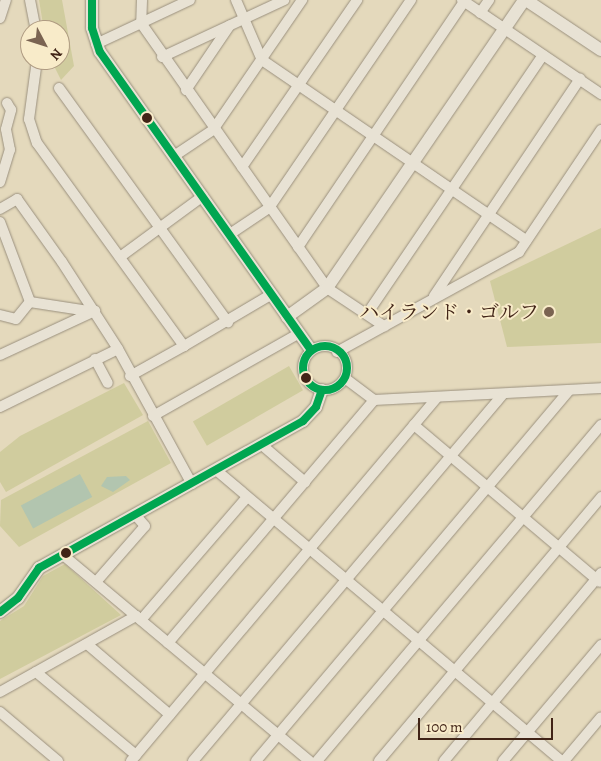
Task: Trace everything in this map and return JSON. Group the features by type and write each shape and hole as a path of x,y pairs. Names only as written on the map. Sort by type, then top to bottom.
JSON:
{"street":[{"path":"0,18 6,0"},
{"path":"30,0 34,20"},
{"path":"92,0 96,44 310,349"},
{"path":"142,0 141,23 162,57 327,288 384,326"},
{"path":"96,44 190,0"},
{"path":"236,0 262,60 526,240"},
{"path":"162,57 284,0"},
{"path":"174,156 213,130 302,0"},
{"path":"242,167 357,0"},
{"path":"230,234 269,208 411,0"},
{"path":"480,13 489,0"},
{"path":"287,317 327,288 525,0 601,50"},
{"path":"298,247 463,1 601,94"},
{"path":"186,90 230,25"},
{"path":"367,314 543,55"},
{"path":"36,70 29,118 37,143 184,346"},
{"path":"434,296 580,80"},
{"path":"59,88 228,322"},
{"path":"0,182 10,150 7,103"},
{"path":"337,352 434,296 519,252 601,130"},
{"path":"120,256 203,196"},
{"path":"0,208 17,199 118,349 130,376 192,484"},
{"path":"0,222 30,302"},
{"path":"130,376 228,322 272,294"},
{"path":"30,302 92,311"},
{"path":"0,315 16,319 30,302"},
{"path":"0,355 92,311"},
{"path":"154,416 298,334"},
{"path":"310,349 328,345 337,352 347,369 346,379 338,387 322,390"},
{"path":"0,407 118,349"},
{"path":"310,349 303,365 322,390"},
{"path":"95,359 108,383"},
{"path":"346,379 374,400 601,388"},
{"path":"0,612 18,598 35,571 192,484 309,416 322,390"},
{"path":"256,761 569,390"},
{"path":"193,761 503,394"},
{"path":"36,672 134,758 438,397"},
{"path":"168,643 374,400"},
{"path":"414,425 559,547 599,578 444,761"},
{"path":"317,761 601,425"},
{"path":"262,444 305,482"},
{"path":"216,470 562,761 601,717"},
{"path":"0,692 139,618 247,496"},
{"path":"379,761 601,497"},
{"path":"96,582 145,526 138,518"},
{"path":"63,555 309,761"},
{"path":"87,644 170,714"},
{"path":"503,761 601,645"},
{"path":"0,712 58,761"}],"shaded area":[{"path":"39,0 62,0 66,20 42,20"},
{"path":"70,44 74,66 61,80 56,70 70,70"},
{"name":"ハイランド・ゴルフ","path":"601,228 601,343 507,347 490,281"},
{"path":"289,366 303,390 207,446 193,422"},
{"path":"124,383 143,415 6,492 0,482 0,452 20,436"},
{"path":"148,421 171,463 19,547 0,526 1,500"},
{"path":"80,474 92,497 33,528 21,505"},
{"path":"126,476 130,480 113,492 101,486 107,477"},
{"path":"65,564 121,615 0,679 0,621 24,606 43,576"}],"transit line":[{"path":"92,0 92,28 100,52 310,349"},
{"path":"325,346 337,350 343,356 347,368 343,380 337,386 325,390 313,386 307,380 303,368 307,356 313,350 325,346"},
{"path":"0,612 18,598 39,568 303,421 316,407 322,390"}],"place":[{"name":"ハイランド・ゴルフ","path":"549,312"}]}
